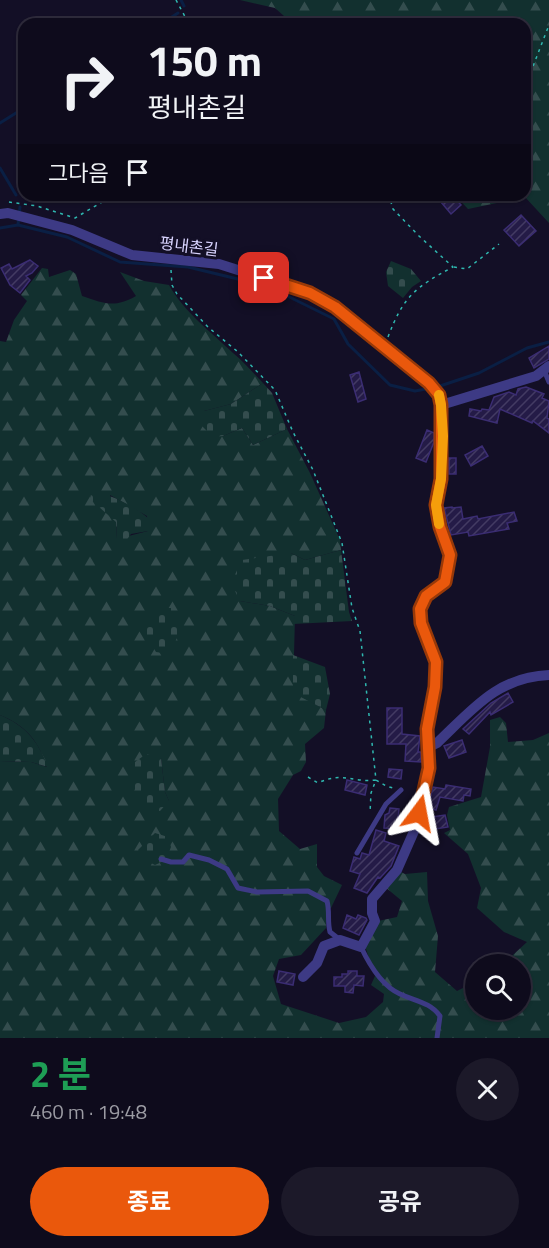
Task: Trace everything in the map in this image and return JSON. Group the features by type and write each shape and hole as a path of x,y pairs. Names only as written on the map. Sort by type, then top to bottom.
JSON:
{"street":[{"name":"평내촌길","path":"0,214 8,213 72,230 132,255 219,264 310,293 335,307 429,383 440,400"},
{"path":"303,977 317,963 324,946 340,940 362,947 375,921 372,913 372,899 397,870 415,829 429,768 427,729 435,687 436,662 421,623 420,609 426,596 445,582 450,555 440,527 436,505 441,479 440,400 536,376 547,368"},
{"path":"429,747 437,743 489,694 510,683 530,677 549,675"}],"lane":[{"path":"547,368 549,382"},
{"path":"357,853 386,804 401,789"},
{"path":"161,859 183,862 189,855 209,860 227,869 238,888 257,892 308,891 327,902 329,909 327,921 330,932 340,940"},
{"path":"362,947 370,967 397,993 433,1007 440,1016 437,1038"}],"path":[{"path":"176,0 186,18"},
{"path":"531,72 549,25"},
{"path":"8,202 37,206 75,218 104,201"},
{"path":"391,201 393,208 419,236 453,267 467,269 499,244"},
{"path":"171,263 172,285 177,294 208,327 238,352 275,390 313,470 342,543 352,608 360,631 376,780 371,793 369,811 375,822"},
{"path":"387,338 396,316 408,297 426,282 453,267"},
{"path":"308,777 318,783 330,777 376,780 386,786 401,789"}],"green space":[{"path":"240,0 549,0 549,223 529,201 531,201 531,18 286,18 275,8"},
{"path":"461,201 506,201 468,209"},
{"path":"391,261 411,269 421,281 412,287 403,298 388,286 386,272"},
{"path":"42,268 48,269 49,277 70,270 76,274 82,296 110,304 136,296 120,272 144,281 169,285 190,313 263,383 231,404 204,411 223,436 242,428 253,445 287,429 340,540 341,550 305,560 291,553 240,601 270,606 295,616 293,692 326,710 324,728 305,744 306,762 301,771 293,775 278,799 279,831 300,849 317,844 317,867 324,876 342,885 331,908 327,910 326,928 301,955 279,959 273,976 281,1004 339,1023 366,1017 383,1002 384,994 371,985 375,976 365,946 378,921 397,917 402,901 385,887 399,871 405,874 427,872 428,901 438,936 435,972 457,991 465,987 465,1020 531,1020 531,954 514,954 527,942 504,932 477,908 481,888 468,854 444,833 450,830 447,815 449,807 481,797 490,747 490,720 500,717 506,723 508,742 533,740 549,733 549,1038 0,1038 0,761 31,762 47,767 40,749 30,735 17,724 0,715 0,341 6,342 14,320 27,301 21,295","holes":["110,495 147,516 148,531 117,539","161,758 165,792 169,801 131,765"]},
{"path":"263,383 272,393 287,429 253,445 242,428 223,436 213,437 200,424 204,411 231,404"},
{"path":"92,490 126,503 155,525 148,531 131,534 122,546 117,539 116,522 90,499"},
{"path":"341,550 352,621 293,624 295,616 270,606 240,601 231,583 242,560 291,553 305,560"},
{"path":"160,608 173,608 179,633 170,654 156,652 147,637 146,620"},
{"path":"293,655 325,667 330,694 326,710 293,693"},
{"path":"0,715 17,724 30,735 40,749 48,767 31,762 0,761"},
{"path":"146,754 161,758 165,792 169,801 160,811 142,808 133,783 131,765"},
{"path":"155,833 168,837 171,847 166,860 155,865 143,859 138,850"}],"building":[{"path":"440,201 457,201 461,205 451,214"},
{"path":"521,215 536,231 519,246 504,230"},
{"path":"30,260 38,266 26,276 30,280 20,293 10,285 1,268 9,264 12,269"},
{"path":"549,346 549,359 534,368 529,358"},
{"path":"359,372 366,399 358,402 350,375"},
{"path":"526,387 544,394 542,398 549,401 547,418 549,419 549,433 533,421 532,423 500,409 497,423 469,416 470,409 489,410 494,397 509,392 516,395 518,389"},
{"path":"427,430 434,433 434,442 426,462 416,458"},
{"path":"482,446 488,456 471,466 465,455"},
{"path":"449,458 456,458 456,474 449,474"},
{"path":"461,507 463,519 477,516 478,519 514,512 517,521 507,523 509,529 469,536 468,532 451,535 444,508"},
{"path":"508,693 513,702 491,715 490,712 469,734 463,729 491,703"},
{"path":"387,708 402,708 402,734 420,736 418,752 421,752 421,762 405,761 406,744 387,744"},
{"path":"462,740 466,752 449,758 444,746"},
{"path":"389,769 402,770 401,779 388,777"},
{"path":"347,780 367,785 365,795 345,790"},
{"path":"446,785 471,789 470,796 464,795 463,801 440,797 436,810 428,808 433,787 445,789"},
{"path":"390,808 399,809 397,829 384,828 385,815 389,813"},
{"path":"445,815 448,827 423,831 425,818"},
{"path":"376,830 386,833 384,841 399,846 391,866 380,878 378,877 367,893 354,888 360,874 350,871 354,857 360,859 362,853 369,855"},
{"path":"347,915 356,919 358,915 366,918 359,935 343,928"},
{"path":"279,971 295,974 293,985 277,982"},
{"path":"348,971 357,971 357,976 364,976 363,986 354,985 353,993 345,992 345,986 334,986 334,977 342,977 342,974 348,974"}],"waterway":[{"path":"181,0 184,6"},
{"path":"170,18 178,13"},
{"path":"0,123 18,112"},
{"path":"0,168 16,195"},
{"path":"18,225 20,207"},
{"path":"0,228 18,225 67,237 120,262 188,267 267,286 334,319 348,344 390,385 415,391 431,388"},
{"path":"437,387 479,373 527,348 549,342"}],"slow traffic":[{"path":"439,395 443,436 441,479 436,505 439,524"}],"route":[{"path":"264,278 310,293 335,307 429,383 439,395 443,436 441,479 436,505 440,527 450,555 445,582 426,596 420,609 421,623 436,662 435,687 427,729 429,768 419,813"}]}
